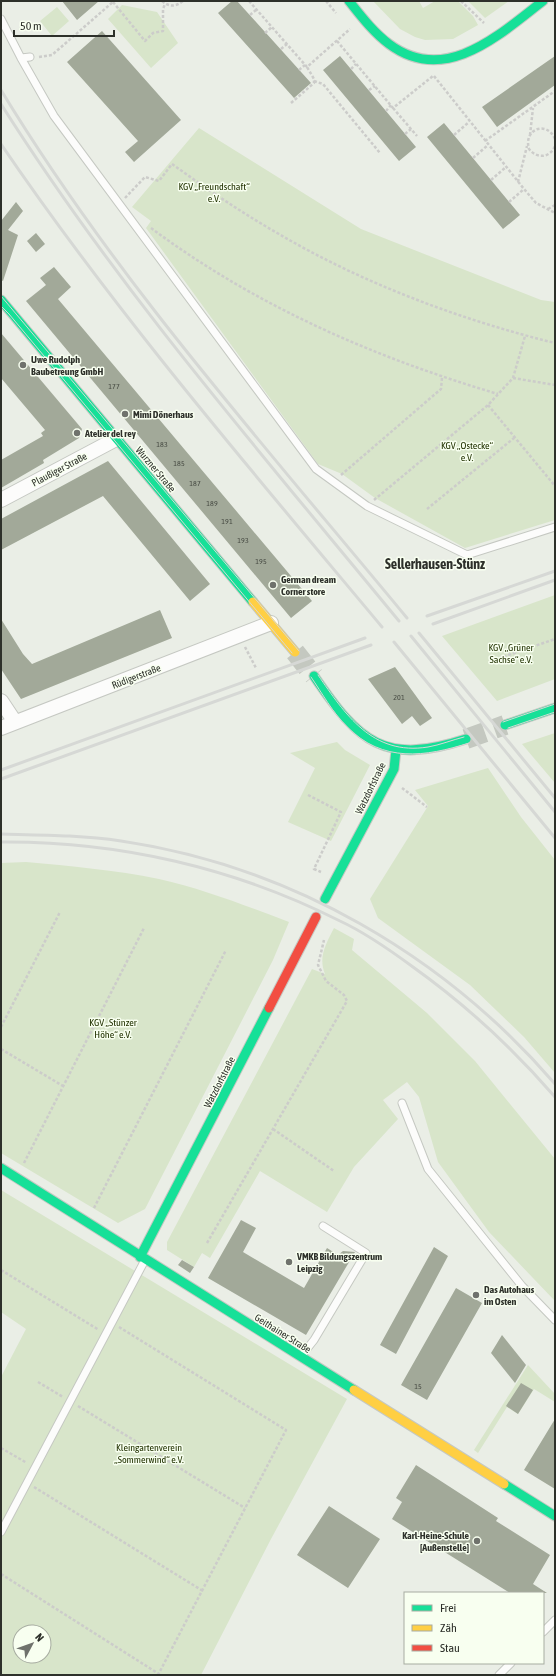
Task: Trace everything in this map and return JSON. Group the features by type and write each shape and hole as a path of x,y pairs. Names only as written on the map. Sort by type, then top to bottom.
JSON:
{"street":[{"path":"349,1 376,32 395,48 412,56 435,60 453,58 470,53 543,1"},
{"name":"Wurzner Straße","path":"1,300 295,652"},
{"name":"Plaußiger Straße","path":"1,500 116,439"},
{"name":"Rüdigerstraße","path":"1,728 271,623"},
{"path":"314,676 350,724 361,734 374,741 396,750 427,751 466,740"},
{"path":"1,701 15,722"},
{"path":"505,725 555,708"},
{"name":"Watzdorfstraße","path":"325,899 394,769 396,750"},
{"name":"Watzdorfstraße","path":"143,1258 316,917"},
{"name":"Geithainer Straße","path":"1,1168 555,1516"}],"lane":[{"path":"1,19 54,116 316,470 367,506 467,555 555,527"},
{"path":"21,58 30,58"},
{"path":"402,1104 428,1169 522,1286 555,1320"},
{"path":"300,1357 314,1340 366,1253 323,1226"},
{"path":"1,1532 106,1334 143,1258"},
{"path":"544,1631 555,1620"},
{"path":"499,1675 510,1664"}],"path":[{"path":"162,1 165,4 178,5 183,1"},
{"path":"248,1 306,66 314,81 323,84 380,154"},
{"path":"461,1 484,23"},
{"path":"30,58 52,55 113,2 145,41 153,33 163,31 163,9 165,4"},
{"path":"250,15 256,10"},
{"path":"265,33 272,27"},
{"path":"299,70 350,30"},
{"path":"337,41 416,136"},
{"path":"281,49 287,44"},
{"path":"435,60 434,76 469,122 536,203 555,213"},
{"path":"350,69 356,64"},
{"path":"393,108 434,76"},
{"path":"291,103 314,81"},
{"path":"369,90 374,86"},
{"path":"485,142 555,92"},
{"path":"534,100 537,104"},
{"path":"386,111 391,105"},
{"path":"518,182 530,135 533,107"},
{"path":"509,118 512,122"},
{"path":"454,135 469,122"},
{"path":"530,135 542,128 550,131 555,139"},
{"path":"405,134 411,129"},
{"path":"473,158 488,145"},
{"path":"528,145 532,153 541,156 550,154 555,146"},
{"path":"120,204 145,177 159,181 172,164 279,234 362,277 437,306 525,336 555,343"},
{"path":"491,180 506,167"},
{"path":"509,202 524,189"},
{"path":"548,209 555,204"},
{"path":"146,224 196,260 285,311 353,344 442,378 498,394"},
{"path":"375,498 488,405 513,378 525,336"},
{"path":"342,474 441,389 442,378"},
{"path":"513,378 555,385"},
{"path":"488,405 555,486"},
{"path":"427,509 514,438"},
{"path":"494,660 555,639"},
{"path":"246,647 256,668"},
{"path":"402,789 427,807"},
{"path":"308,795 341,812 314,869 336,879"},
{"path":"1,1027 60,912"},
{"path":"16,1178 144,928"},
{"path":"86,1222 226,950"},
{"path":"207,1243 347,1001 344,995 326,981 322,973"},
{"path":"1,1049 63,1086"},
{"path":"273,1129 334,1171"},
{"path":"1,1270 106,1334"},
{"path":"1,1574 158,1674 286,1430 112,1322"},
{"path":"38,1382 245,1508"},
{"path":"1,1448 35,1468"},
{"path":"27,1483 202,1591"}],"green space":[{"path":"373,1 419,1 423,8 435,1 458,1 473,16 478,25 453,39 425,40 415,37 400,29"},
{"path":"468,1 509,1 485,18"},
{"path":"122,5 157,12 178,43 151,68 108,19"},
{"path":"57,7 69,21 52,36 40,21"},
{"path":"199,128 361,229 541,300 555,302 555,520 465,548 375,498 342,474 318,464 146,228 151,221 132,207"},
{"name":"KGV „Grüner Sachse“ e.V.","path":"555,595 555,679 497,701 442,636"},
{"path":"555,733 555,783 522,744"},
{"path":"337,742 345,750 370,765 331,841 288,822 315,768 290,753"},
{"path":"488,768 521,817 555,860 555,1073 524,1037 470,985 378,918 370,899 428,806 415,790"},
{"name":"KGV „Stünzer Höhe“ e.V.","path":"26,862 109,871 159,879 209,893 289,922 273,960 145,1209 118,1223 1,1153 1,863"},
{"path":"334,928 354,939 352,950 427,1013 475,1061 555,1159 555,1301 489,1232 438,1162 419,1097 407,1082 383,1100 398,1119 354,1167 327,1212 260,1171 210,1258 202,1253 194,1267 167,1250 167,1242 312,969 325,974 322,962 323,956 326,945"},
{"name":"Kleingartenverein „Sommerwind“ e.V.","path":"1,1190 347,1399 271,1539 201,1675 1,1675 1,1377 26,1329 1,1312"},
{"path":"528,1365 555,1394 555,1402 534,1389 518,1414 507,1407 478,1453 474,1450"}],"building":[{"path":"62,1 99,1 77,20"},
{"path":"232,1 237,1 311,83 294,98 218,13"},
{"path":"102,31 181,120 134,162 125,152 138,141 67,62"},
{"path":"340,56 416,147 399,161 323,70"},
{"path":"555,56 555,85 497,127 482,107"},
{"path":"444,123 520,215 503,229 427,137"},
{"path":"16,202 23,211 8,230 18,235 3,281 1,280 1,221"},
{"path":"36,233 45,244 36,252 27,241"},
{"path":"54,267 71,287 58,299 312,601 291,618 26,301 46,285 40,278"},
{"path":"1,333 82,429 79,438 43,460 44,463 1,488 1,460 43,436 41,433 45,430 1,378"},
{"path":"108,461 210,584 190,601 103,496 1,550 1,519"},
{"path":"160,610 172,638 21,699 1,669 1,619 23,654 32,664"},
{"path":"395,667 432,718 420,726 412,716 402,724 368,679"},
{"path":"241,1220 256,1228 243,1252 304,1288 327,1248 338,1255 343,1251 355,1252 306,1335 208,1278"},
{"path":"434,1247 448,1256 396,1354 380,1345"},
{"path":"182,1260 194,1267 190,1273 178,1265"},
{"path":"456,1288 482,1303 427,1400 401,1385"},
{"path":"502,1335 526,1365 515,1383 491,1353"},
{"path":"521,1383 533,1390 518,1414 506,1406"},
{"path":"555,1419 555,1489 524,1470"},
{"name":"Karl-Heine-Schule [Außenstelle]","path":"416,1465 498,1518 496,1521 550,1555 533,1584 547,1593 508,1592 392,1519 402,1502 396,1498"},
{"path":"329,1506 380,1539 348,1588 297,1555"}],"tunnel":[{"path":"295,652 314,676"},
{"path":"466,739 505,725"}],"tram line":[{"path":"1,296 299,651"},
{"path":"1,306 9,314"},
{"path":"9,314 292,653"},
{"path":"318,675 339,704 362,729 391,745 408,748 428,747 464,737"},
{"path":"311,677 332,709 347,727 361,739 375,747 390,752 421,754 453,748 469,743"},
{"path":"503,722 555,704"},
{"path":"508,728 555,712"}],"railway":[{"path":"1,90 93,229 143,295 247,426 407,618"},
{"path":"1,104 46,172 142,305 243,432 399,621"},
{"path":"1,144 45,207 138,330 234,450 382,627"},
{"path":"427,616 555,571"},
{"path":"433,624 555,580"},
{"path":"419,633 555,798"},
{"path":"411,636 555,812"},
{"path":"1,770 365,638"},
{"path":"394,642 555,838"},
{"path":"1,779 371,645"},
{"path":"1,834 106,839 184,853 244,871 303,895 360,924 413,957 464,995 511,1038 555,1084"},
{"path":"1,842 89,846 175,861 218,872 300,902 368,936 433,981 452,996 505,1044 555,1097"}],"traffic: fast":[{"path":"349,1 372,29 389,44 410,56 430,60 451,58 490,41 543,1"},
{"path":"1,300 253,602"},
{"path":"314,676 345,717 360,732 376,742 394,748 414,750 438,747 466,739"},
{"path":"505,725 555,708"},
{"path":"325,899 394,769 396,750"},
{"path":"140,1257 269,1008"},
{"path":"1,1168 354,1390"},
{"path":"504,1484 555,1516"}],"traffic: slow":[{"path":"253,602 295,652"},
{"path":"354,1390 504,1484"}],"traffic: jam":[{"path":"269,1008 316,917"}],"place":[{"name":"Uwe Rudolph Baubetreung GmbH","path":"23,365"},
{"name":"Mimi Dönerhaus","path":"125,414"},
{"name":"Atelier del rey","path":"77,433"},
{"name":"German dream Corner store","path":"273,585"},
{"name":"VMKB Bildungszentrum Leipzig","path":"289,1262"},
{"name":"Das Autohaus im Osten","path":"476,1295"},
{"name":"Karl-Heine-Schule [Außenstelle]","path":"477,1541"}],"district":[{"name":"Sellerhausen-Stünz","path":"435,564"}],"park label":[{"name":"KGV „Freundschaft“ e.V.","path":"214,192"},
{"name":"KGV „Ostecke“ e.V.","path":"467,450"}]}
